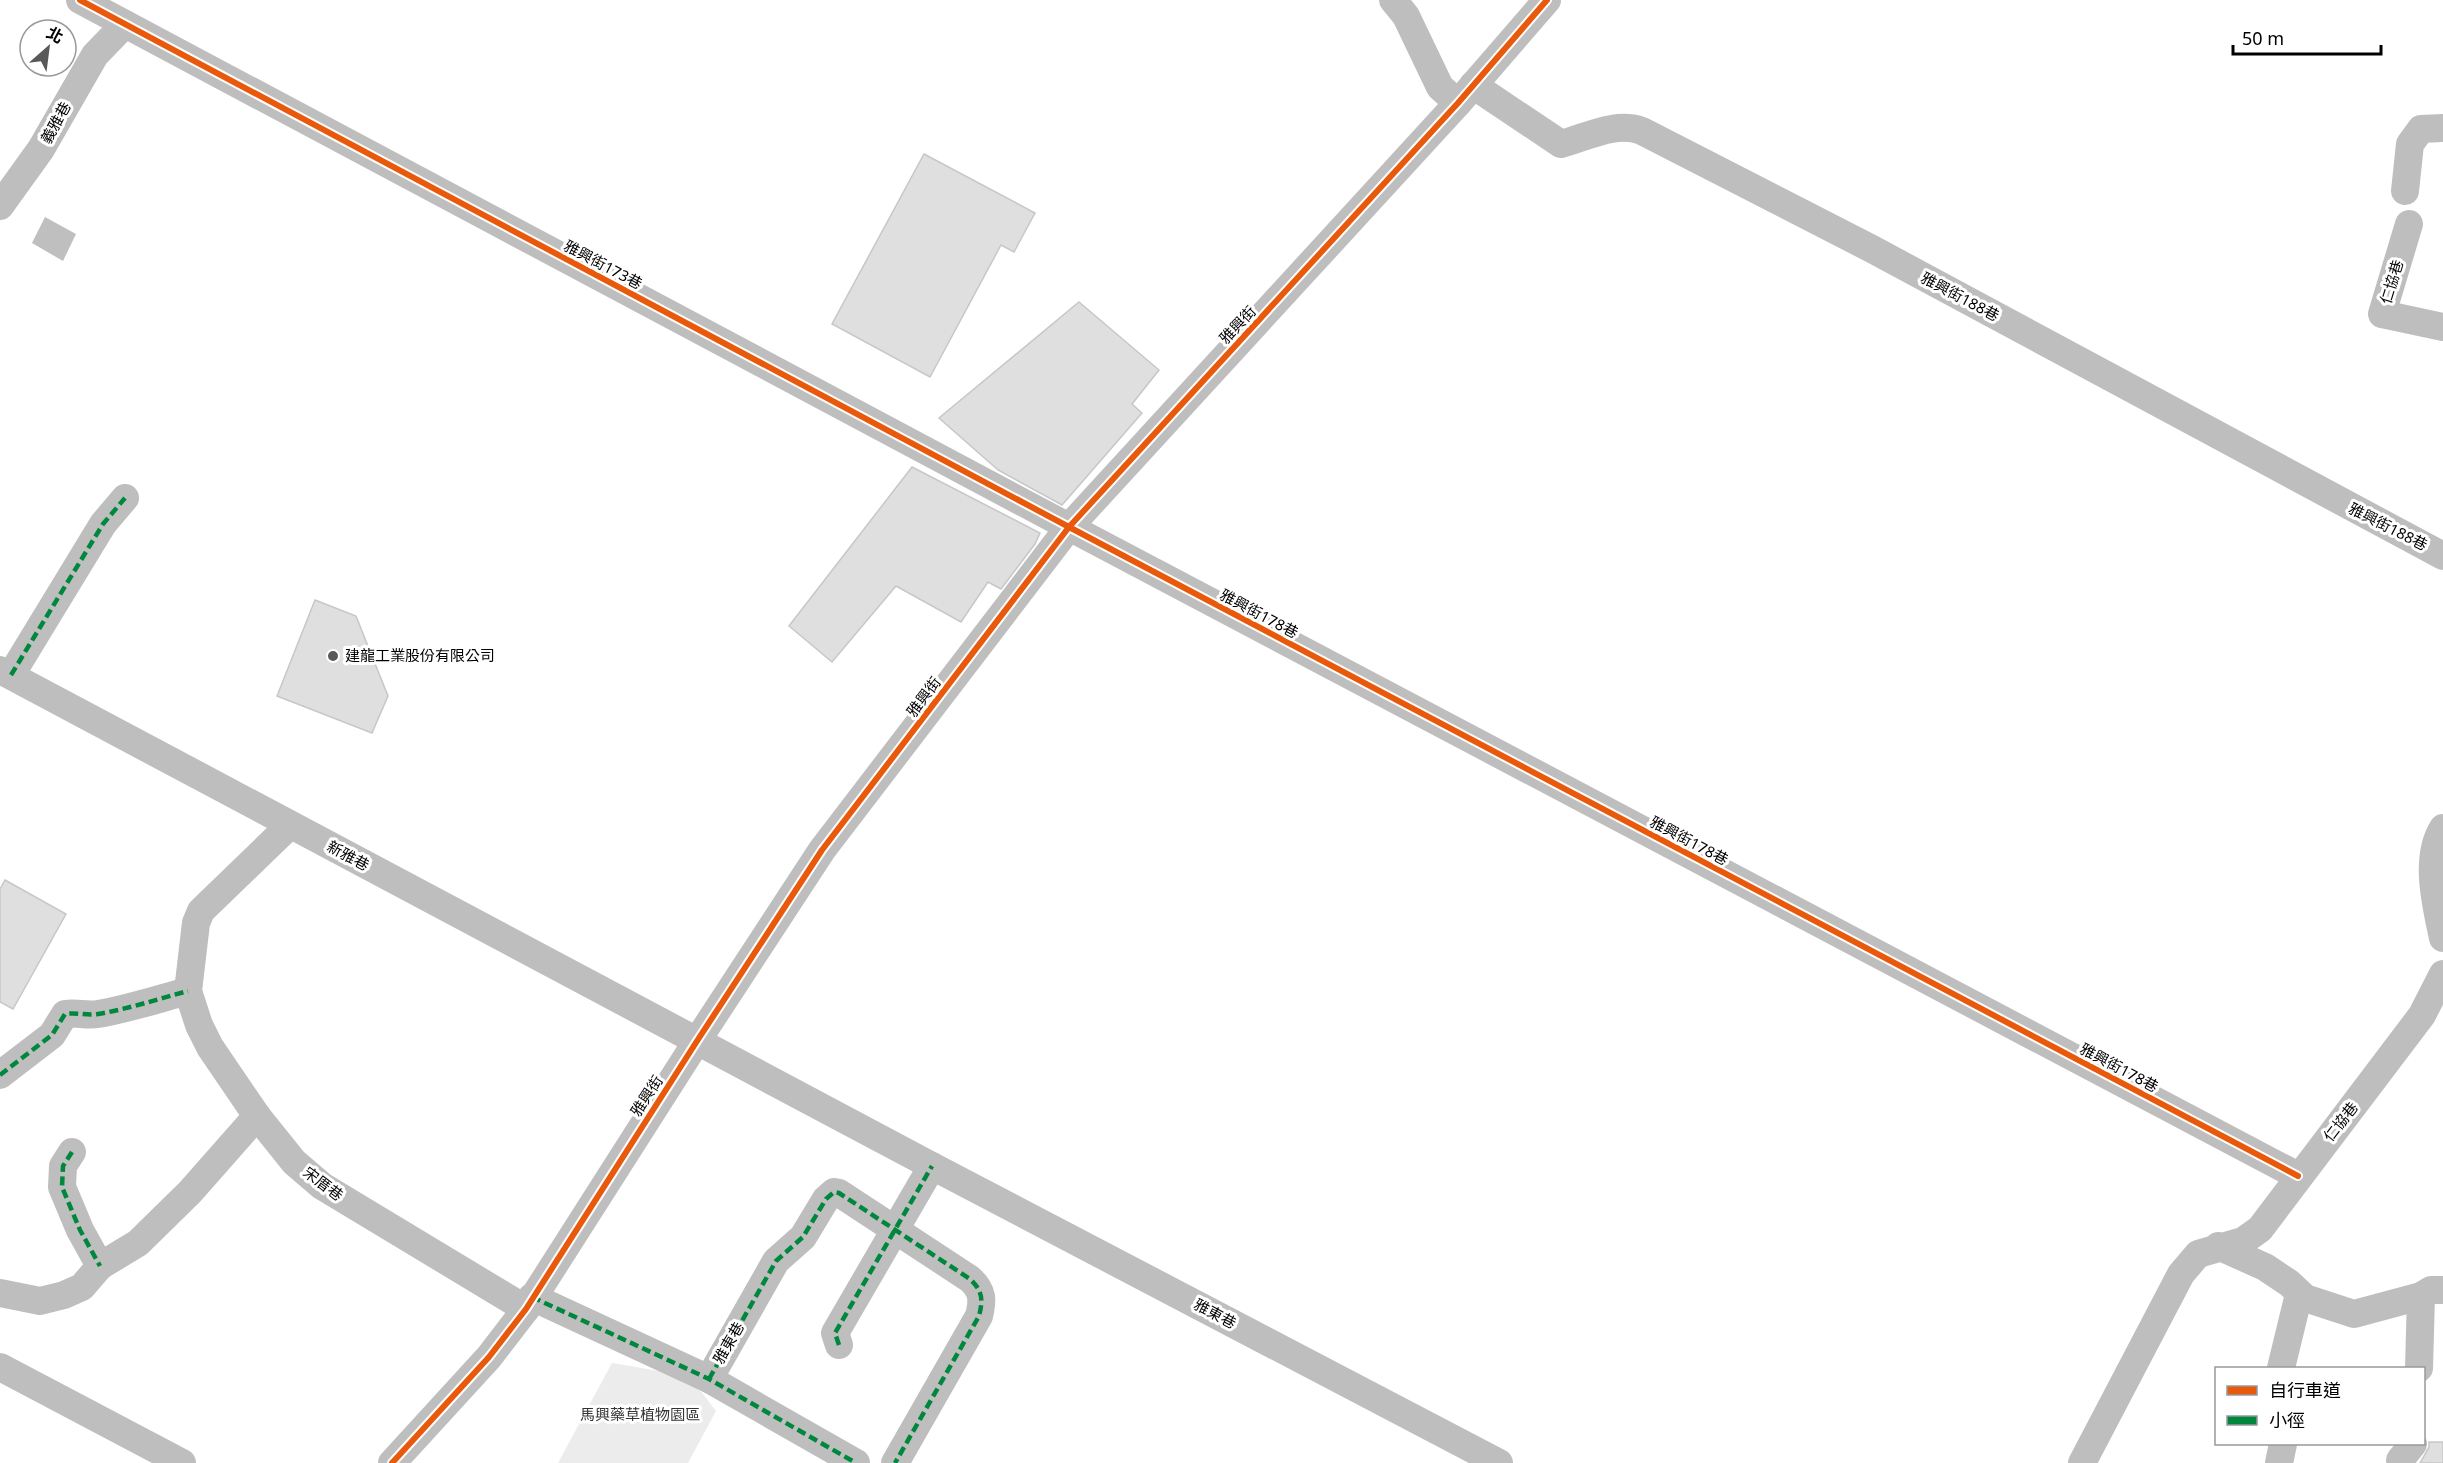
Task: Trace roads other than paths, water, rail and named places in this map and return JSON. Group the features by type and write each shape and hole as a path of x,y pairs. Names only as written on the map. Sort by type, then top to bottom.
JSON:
{"street":[{"path":"80,0 125,24"},
{"path":"1393,0 1406,16 1440,87 1465,94"},
{"name":"雅興街","path":"392,1463 489,1357 529,1304 822,850 1069,527 1465,94 1547,0"},
{"name":"義雅巷","path":"0,206 41,149 94,56 125,24"},
{"name":"雅興街173巷","path":"125,24 1069,527"},
{"name":"雅興街188巷","path":"1465,94 1561,144 1613,128 1631,126 1642,131 1872,249 2443,556"},
{"path":"2405,191 2410,144 2421,129 2443,128"},
{"name":"仁協巷","path":"2409,224 2382,314 2443,327"},
{"path":"5,672 103,524 125,498"},
{"name":"雅興街178巷","path":"1069,527 2298,1176"},
{"name":"新雅巷","path":"5,672 697,1041"},
{"name":"宋厝巷","path":"290,825 201,911 196,923 188,991 199,1025 210,1047 257,1116 294,1162 322,1186 529,1304"},
{"path":"2443,828 2436,838 2433,870 2436,909 2443,938"},
{"name":"仁協巷","path":"2089,1461 2181,1274 2198,1254 2218,1246 2243,1241 2260,1228 2422,1015 2443,974"},
{"path":"0,1075 52,1035 65,1014 77,1012 93,1015 111,1012 188,991"},
{"name":"雅東巷","path":"697,1041 1499,1463"},
{"path":"0,1293 40,1301 64,1295 82,1287 100,1266 138,1243 190,1192 257,1116"},
{"path":"72,1152 63,1166 62,1187 80,1230 100,1266"},
{"path":"839,1346 835,1333 932,1166"},
{"name":"雅東巷","path":"709,1379 776,1261 803,1237 826,1199 834,1192 838,1192 979,1287 982,1305 979,1316 895,1463"},
{"path":"2218,1246 2265,1267 2289,1283 2305,1298 2354,1314 2432,1293 2420,1367"},
{"path":"2281,1367 2299,1294"},
{"name":"雅東巷","path":"529,1304 709,1379 856,1463"},
{"path":"0,1368 182,1463"},
{"path":"2280,1463 2283,1445"}],"place":[{"name":"建龍工業股份有限公司","path":"333,656"}],"park label":[{"name":"馬興藥草植物園區","path":"640,1415"}]}
